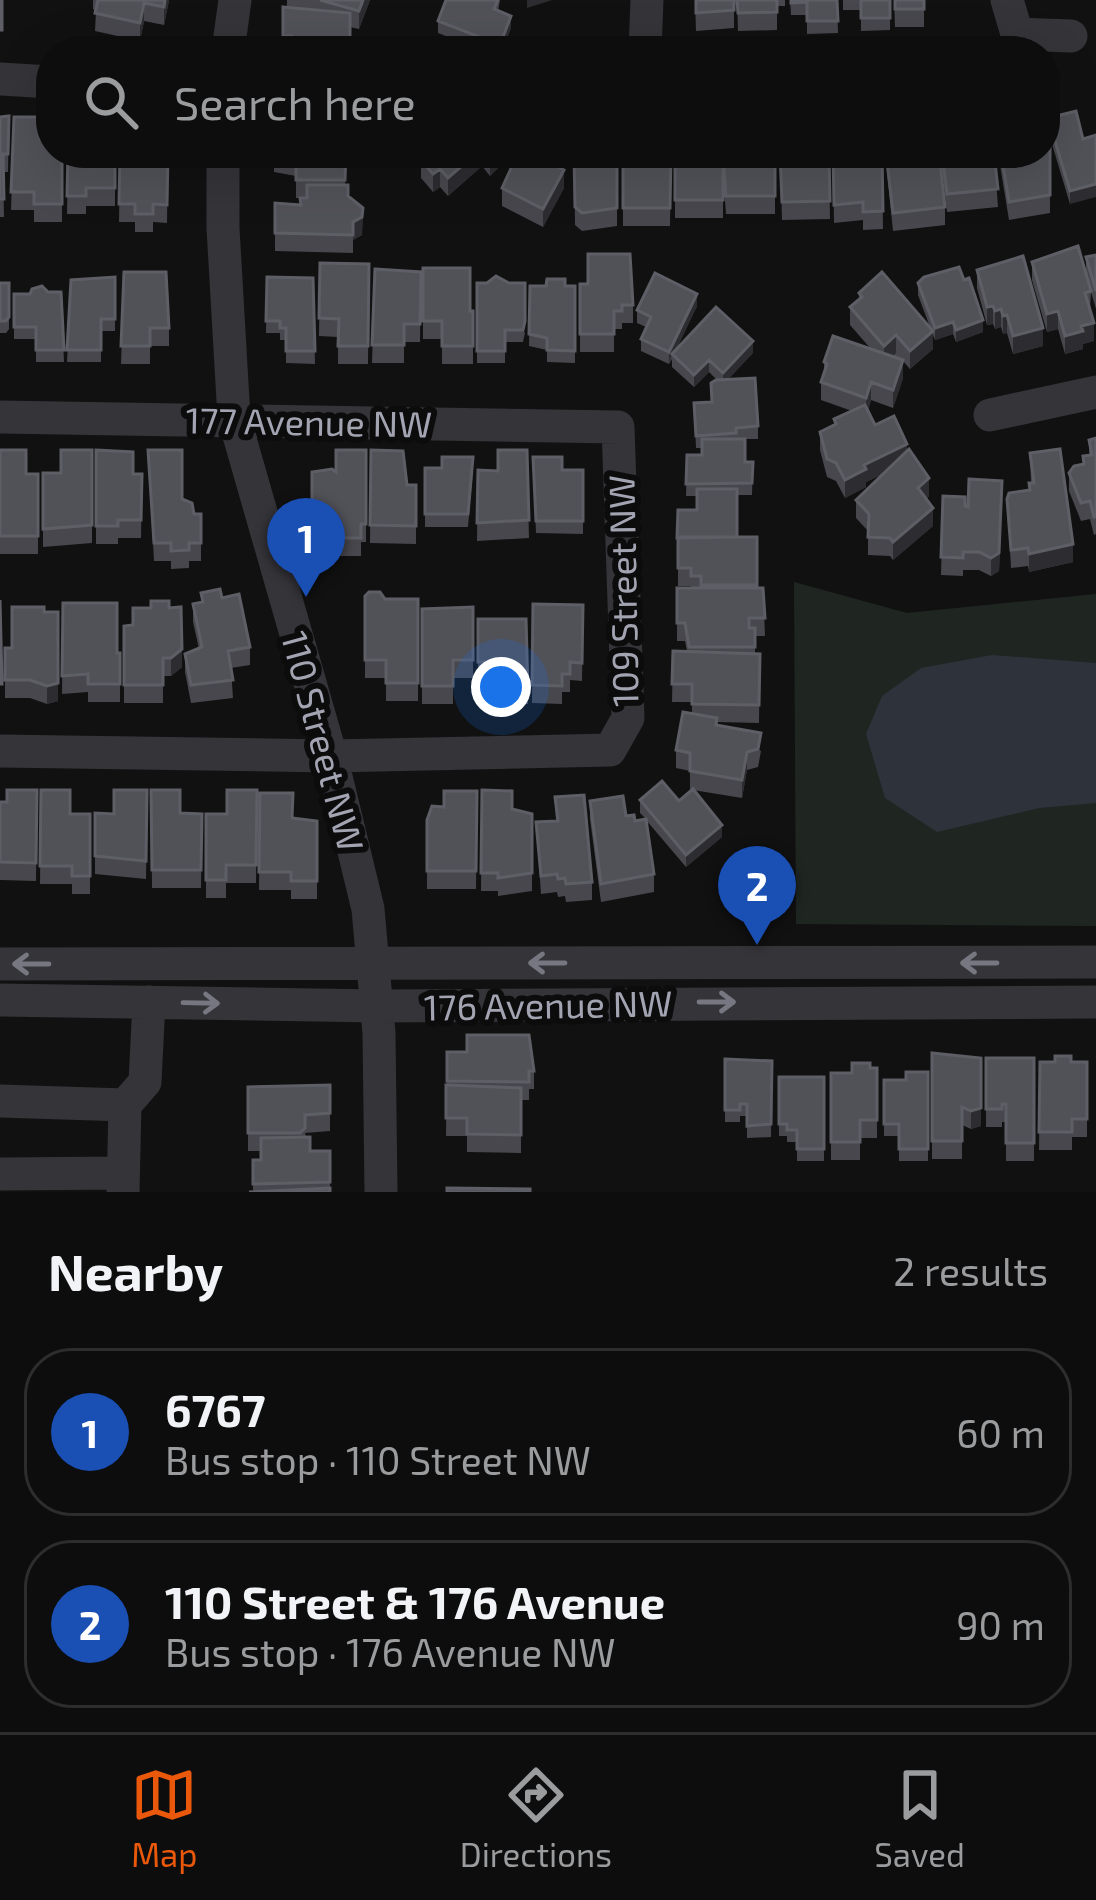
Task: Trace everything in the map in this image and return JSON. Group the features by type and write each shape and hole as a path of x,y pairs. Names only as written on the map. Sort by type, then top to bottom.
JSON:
{"street":[{"path":"231,36 235,0"},
{"path":"646,36 647,0"},
{"path":"1006,0 1015,36"},
{"path":"1060,37 1072,36"},
{"path":"0,79 36,81"},
{"name":"110 Street NW","path":"223,168 234,418 331,756 368,909 378,1006 381,1192"},
{"path":"990,415 1096,392"},
{"name":"177 Avenue NW","path":"0,417 618,428"},
{"name":"109 Street NW","path":"331,756 610,750 628,718 618,428"},
{"path":"0,752 331,756"},
{"name":"176 Avenue NW","path":"0,964 1096,962"},
{"name":"176 Avenue NW","path":"0,1000 378,1006 1096,1002"},
{"path":"0,1174 123,1183 125,1105 145,1082 149,1003"},
{"path":"0,1101 125,1105"}],"shaded area":[{"path":"794,582 907,613 1096,594 1096,926 796,924"},
{"path":"992,655 1096,663 1096,803 1039,808 937,832 885,798 866,734 882,696 921,668"}],"building":[{"path":"98,0 165,0 164,7 144,3 140,23 95,13"},
{"path":"320,0 363,0 359,11"},
{"path":"446,0 498,0 494,9 511,16 503,36 477,36 438,21"},
{"path":"696,0 734,0 734,10 696,13"},
{"path":"737,0 777,0 777,12 738,13"},
{"path":"791,0 837,0 838,21 807,21 807,2"},
{"path":"861,0 890,0 890,18 861,18"},
{"path":"895,0 924,0 924,9 895,9"},
{"path":"283,7 350,13 350,36 283,36"},
{"path":"1076,111 1083,139 1096,135 1096,184 1070,191 1060,158 1060,115"},
{"path":"9,116 8,154 3,154 4,199 0,199 0,117"},
{"path":"14,117 36,117 36,168 62,168 62,204 34,204 34,192 11,192"},
{"path":"68,168 115,168 115,188 86,188 86,196 67,196"},
{"path":"120,168 168,168 167,205 153,204 153,214 135,214 135,204 119,204"},
{"path":"296,168 345,168 345,180 296,180"},
{"path":"428,168 460,168 448,178 440,169 433,174"},
{"path":"511,168 564,170 543,209 502,188"},
{"path":"574,168 617,168 617,208 582,213 575,207"},
{"path":"623,168 671,168 670,208 623,208"},
{"path":"675,168 723,168 723,200 675,200"},
{"path":"724,168 775,168 775,196 726,196"},
{"path":"781,168 829,168 830,201 782,202"},
{"path":"833,168 882,168 883,211 863,212 863,202 834,205"},
{"path":"888,168 941,168 945,207 893,213"},
{"path":"944,168 996,168 998,189 947,194"},
{"path":"1003,168 1050,168 1050,195 1009,202"},
{"path":"307,185 348,185 348,196 363,208 362,217 353,222 353,235 275,233 275,203 301,205 300,198 307,198"},
{"path":"1078,246 1094,323 1065,336 1058,311 1047,314 1032,262"},
{"path":"588,254 630,254 633,305 614,311 614,334 580,334 580,284 588,284"},
{"path":"1096,255 1096,291 1086,257"},
{"path":"1023,256 1043,328 1013,336 1007,315 987,307 977,270"},
{"path":"320,263 369,264 368,346 338,346 339,319 319,318"},
{"path":"959,267 964,280 969,278 983,320 956,330 953,322 935,328 918,283"},
{"path":"423,268 470,268 473,346 442,346 442,321 423,321"},
{"path":"375,269 421,272 420,324 404,324 404,345 372,345"},
{"path":"124,272 166,272 169,328 150,328 150,346 121,346"},
{"path":"882,272 933,331 910,351 896,335 884,346 850,307"},
{"path":"655,273 697,294 669,352 641,339 651,317 637,310"},
{"path":"496,276 509,283 525,283 523,330 505,330 505,351 477,351 477,283"},
{"path":"115,277 115,319 101,319 101,350 67,350 71,280"},
{"path":"267,277 313,278 315,351 286,351 286,328 280,328 280,321 266,321"},
{"path":"547,279 565,279 565,286 575,286 575,351 547,350 547,338 529,334 530,286 546,286"},
{"path":"0,283 9,283 6,321 0,321"},
{"path":"42,286 48,292 61,292 64,350 36,350 36,327 14,327 14,294 30,294"},
{"path":"716,307 753,341 723,373 709,360 694,375 672,354"},
{"path":"833,336 903,360 893,390 871,382 866,398 821,382"},
{"path":"755,378 758,426 696,436 694,403 712,402 711,383"},
{"path":"865,405 875,425 894,416 907,444 845,480 836,463 827,459 820,432 836,424 834,419"},
{"path":"1096,438 1094,517 1090,501 1081,503 1069,473 1084,464 1083,456 1092,455 1089,440"},
{"path":"702,439 745,439 745,462 753,462 752,483 686,484 687,455 702,455"},
{"path":"909,449 929,478 918,488 933,508 893,542 868,537 869,514 856,500"},
{"path":"1060,449 1073,544 1029,554 1028,548 1011,550 1009,493 1030,490 1029,483 1034,483 1030,453"},
{"path":"0,450 26,450 26,474 38,474 38,536 0,536"},
{"path":"61,450 92,450 92,525 43,529 43,473 61,473"},
{"path":"96,450 133,452 133,474 142,474 141,520 96,526"},
{"path":"148,450 182,450 182,499 192,503 194,514 201,514 201,543 189,543 189,550 171,551 171,543 154,543"},
{"path":"336,450 366,450 366,524 361,524 361,538 321,538 312,523 312,472 336,472"},
{"path":"371,450 403,451 407,485 416,485 416,526 370,525"},
{"path":"498,450 527,450 529,520 477,523 478,470 498,471"},
{"path":"442,457 473,457 468,514 425,514 425,468 442,468"},
{"path":"533,457 562,457 562,470 583,470 583,521 536,521"},
{"path":"969,479 1002,481 999,553 991,558 979,552 963,552 963,558 941,557 943,496 965,497 968,507"},
{"path":"697,489 737,489 737,537 677,538 678,510 697,510"},
{"path":"678,537 757,537 757,585 701,585 701,576 691,576 691,568 678,568"},
{"path":"677,588 763,588 765,618 749,618 749,628 755,628 755,647 689,647 685,623 677,623"},
{"path":"220,589 222,598 239,594 250,647 228,651 233,680 191,685 185,654 202,647 193,604 203,602 201,593"},
{"path":"380,592 385,599 418,599 418,683 386,683 386,660 365,660 365,596"},
{"path":"151,601 181,607 182,649 163,658 163,685 124,685 124,626 133,625 133,608 151,608"},
{"path":"63,603 117,603 120,684 88,684 88,674 62,676"},
{"path":"533,604 583,605 582,663 570,662 570,674 562,674 562,686 532,685"},
{"path":"12,607 58,612 58,683 47,686 5,680 5,648 12,648"},
{"path":"473,607 473,660 453,660 453,686 422,686 422,609"},
{"path":"478,619 526,619 528,691 497,691 497,662 478,662"},
{"path":"673,651 760,654 759,705 692,704 692,684 672,684"},
{"path":"683,712 717,718 716,725 761,733 758,749 747,752 742,780 690,771 690,753 676,750"},
{"path":"662,781 679,801 693,789 722,825 686,855 640,800"},
{"path":"7,790 37,790 36,863 0,862 0,802 7,802"},
{"path":"41,790 70,790 70,814 90,814 90,876 72,876 72,866 40,866"},
{"path":"114,790 147,790 146,861 95,856 95,813 114,814"},
{"path":"151,790 180,790 180,813 202,814 201,870 152,870"},
{"path":"227,790 257,790 256,865 226,865 226,880 206,880 206,814 227,814"},
{"path":"482,790 512,791 512,809 532,814 532,873 498,878 498,873 481,873"},
{"path":"444,791 477,791 476,871 427,871 427,820 432,806 444,807"},
{"path":"260,793 293,793 292,818 317,821 317,881 291,881 291,872 259,872"},
{"path":"584,795 592,882 566,884 557,874 541,876 536,822 558,821 555,797"},
{"path":"623,796 626,816 634,815 635,821 646,819 654,874 601,884 590,801"},
{"path":"467,1035 529,1035 534,1071 529,1071 529,1082 447,1081 447,1052 467,1052"},
{"path":"932,1053 981,1058 981,1108 962,1107 962,1141 932,1141"},
{"path":"1055,1056 1087,1062 1087,1119 1072,1119 1072,1132 1039,1132 1040,1062 1055,1062"},
{"path":"986,1058 1034,1058 1034,1143 1006,1143 1006,1104 1002,1109 986,1109"},
{"path":"725,1059 772,1061 771,1124 747,1126 747,1104 740,1104 740,1110 725,1110"},
{"path":"852,1063 877,1068 877,1120 860,1120 860,1142 831,1142 831,1073 852,1073"},
{"path":"906,1072 928,1072 928,1149 899,1149 899,1124 884,1124 884,1080 906,1080"},
{"path":"779,1077 824,1077 824,1149 797,1149 797,1130 779,1124"},
{"path":"330,1085 330,1113 305,1115 300,1133 248,1133 248,1087"},
{"path":"446,1085 521,1088 521,1135 467,1134 467,1118 446,1118"},
{"path":"310,1137 310,1151 330,1151 330,1182 253,1184 253,1160 261,1160 261,1138"},
{"path":"330,1188 330,1192 249,1192"},
{"path":"447,1188 530,1189 530,1192 447,1192"}],"place":[{"name":"6767","path":"306,597"},
{"name":"110 Street & 176 Avenue","path":"757,945"}]}
